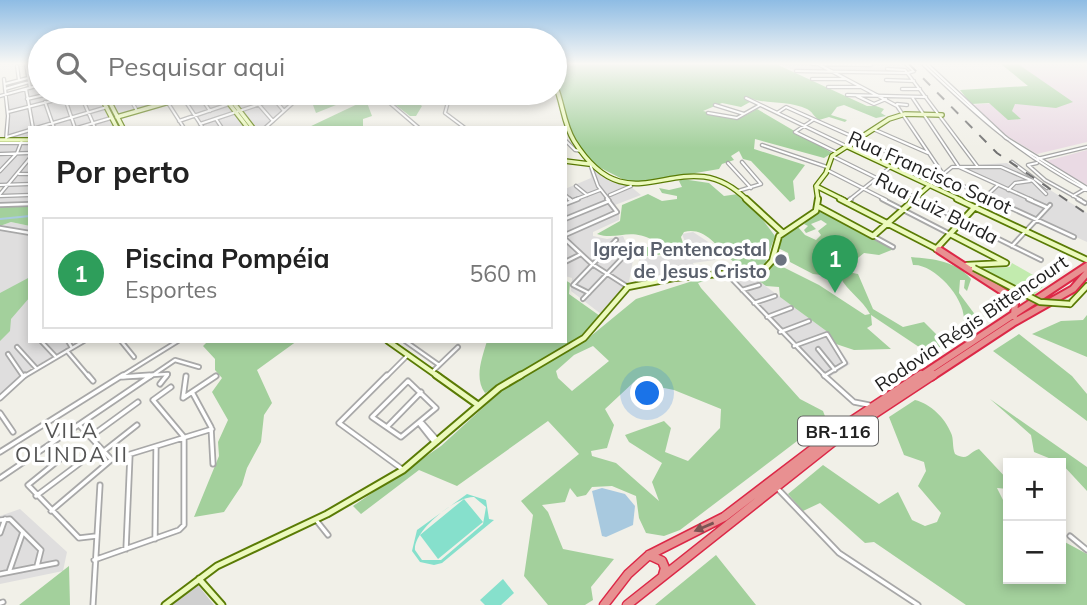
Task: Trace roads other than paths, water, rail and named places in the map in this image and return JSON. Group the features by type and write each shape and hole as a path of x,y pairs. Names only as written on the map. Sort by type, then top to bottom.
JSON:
{"highway":[{"path":"937,249 1010,296 1017,309 1014,317"},
{"name":"Rodovia Régis Bittencourt","path":"604,605 628,574 649,555 724,517 874,406 1014,317 1059,281 1086,266"},
{"name":"Rodovia Régis Bittencourt","path":"627,605 775,487 879,409 1049,300 1073,289 1086,266"},
{"path":"649,555 662,561 665,568 662,577"}],"main road":[{"path":"111,105 122,126"},
{"path":"115,117 161,105"},
{"path":"233,105 248,126"},
{"path":"560,105 566,126"},
{"path":"107,107 112,111"},
{"path":"819,207 816,186 834,154 893,117 905,114 942,115"},
{"path":"115,117 117,126"},
{"path":"567,128 590,164"},
{"path":"0,142 7,138 28,141"},
{"path":"846,146 1073,256 1086,266"},
{"path":"567,161 590,164 631,186 700,176 715,178 740,192 764,221 783,233"},
{"path":"816,186 1040,302 1070,304 1087,286"},
{"path":"819,207 873,236 929,186"},
{"path":"165,605 222,563 316,520 403,470 506,383 584,338 628,287 659,280 755,273 766,268 772,261 777,239 810,217 819,207"},
{"path":"937,249 974,208"},
{"path":"950,233 1004,261 1004,264 967,265"},
{"path":"391,343 478,405"},
{"path":"199,579 222,605"}],"street":[{"path":"0,96 16,92"},
{"path":"26,92 32,126"},
{"path":"872,92 894,104 905,114 942,174"},
{"path":"922,92 942,115 978,167"},
{"path":"954,92 1008,142 1086,189"},
{"path":"7,95 7,138 28,130"},
{"path":"847,95 926,97"},
{"path":"855,95 874,104 886,99"},
{"path":"912,97 959,167 1048,206 1012,246"},
{"path":"746,98 846,146"},
{"path":"0,103 7,102"},
{"path":"894,104 907,105"},
{"path":"0,111 34,105"},
{"path":"46,105 53,126"},
{"path":"66,105 75,126"},
{"path":"85,105 94,126"},
{"path":"133,105 138,112"},
{"path":"169,105 183,126"},
{"path":"188,105 200,124 259,105 274,121"},
{"path":"206,105 210,111"},
{"path":"179,120 229,105"},
{"path":"280,105 284,111"},
{"path":"268,126 291,105"},
{"path":"392,105 417,126"},
{"path":"447,105 445,113 462,126"},
{"path":"715,105 744,114"},
{"path":"708,113 737,118 760,105"},
{"path":"41,126 107,107"},
{"name":"Rua Francisco Sarot","path":"777,113 786,107 861,138 1074,237"},
{"path":"0,118 8,116"},
{"path":"83,126 115,117"},
{"path":"216,119 221,126"},
{"path":"804,125 813,120"},
{"path":"0,125 8,123"},
{"name":"Rua Luiz Burda","path":"804,125 795,132 1041,260"},
{"path":"873,129 930,153"},
{"path":"0,142 22,142 17,153 0,172"},
{"path":"567,142 575,150 581,151"},
{"path":"762,145 827,169 950,233"},
{"path":"1085,204 1045,180 1028,165 1087,147"},
{"path":"0,153 28,153"},
{"path":"847,202 903,157"},
{"path":"0,195 28,161"},
{"path":"740,192 747,192 746,189 761,182 742,162"},
{"path":"1012,162 1047,188"},
{"path":"728,163 751,188"},
{"path":"567,236 617,212 600,190 590,164"},
{"path":"929,186 942,174 959,167 978,167 1012,170 1032,181 1046,194"},
{"path":"17,174 28,174"},
{"path":"1008,190 1016,183 1045,180"},
{"path":"0,185 28,184"},
{"path":"974,208 998,185"},
{"path":"576,186 587,195"},
{"path":"610,195 631,186"},
{"path":"1073,196 1086,189"},
{"path":"567,203 600,190"},
{"path":"1027,198 1030,192"},
{"path":"0,195 28,197"},
{"path":"567,197 572,201"},
{"path":"567,218 609,201"},
{"path":"0,205 28,204"},
{"path":"0,228 28,232"},
{"path":"873,236 893,247"},
{"path":"589,293 572,285 616,240"},
{"path":"567,243 592,264 628,287"},
{"path":"583,299 627,253"},
{"path":"567,261 581,254"},
{"path":"727,274 780,332 850,400 874,406"},
{"path":"742,290 759,285"},
{"path":"754,303 775,296"},
{"path":"766,317 791,308"},
{"path":"780,332 809,321"},
{"path":"794,346 827,334 845,363 824,376"},
{"path":"43,343 56,357"},
{"path":"69,343 72,348"},
{"path":"0,398 23,376 80,343"},
{"path":"123,343 135,357"},
{"path":"0,452 175,343"},
{"path":"408,343 439,365"},
{"path":"17,347 36,368"},
{"path":"432,372 458,347"},
{"path":"818,349 835,370"},
{"path":"67,351 93,381"},
{"path":"8,355 23,376"},
{"path":"403,470 339,423 408,355"},
{"path":"0,478 175,360 199,367"},
{"path":"122,377 167,374 160,384"},
{"path":"186,376 182,396 192,393 216,376"},
{"path":"408,381 436,408 419,423 401,437 372,417 408,381"},
{"path":"94,560 183,528 186,511 184,437 153,400 171,387"},
{"path":"387,427 421,392"},
{"path":"192,393 212,429 214,464"},
{"path":"90,438 138,402"},
{"path":"0,413 13,432"},
{"path":"419,423 437,442"},
{"path":"104,452 137,425"},
{"path":"80,426 111,460"},
{"path":"51,511 111,460 212,429"},
{"path":"155,539 156,446"},
{"path":"70,451 28,482 36,496 79,538 96,536"},
{"path":"125,549 130,454"},
{"path":"36,496 80,463"},
{"path":"93,605 100,485"},
{"path":"775,487 832,548 918,605"},
{"path":"0,533 3,519 23,532 41,550 37,566"},
{"path":"316,520 328,535"},
{"path":"9,572 23,532"},
{"path":"1070,536 1087,550"},
{"path":"0,573 56,563"}],"water":[{"path":"602,488 625,494 635,506 633,525 606,537 602,536 592,491"}],"waterway":[{"path":"0,219 28,216"}],"railway":[{"path":"937,92 997,153 1087,214"}],"place":[{"name":"Igreja Pentencostal de Jesus Cristo","path":"781,260"},
{"name":"Piscina Pompéia","path":"835,293"}],"district":[{"name":"VILA OLINDA II","path":"72,442"}]}
